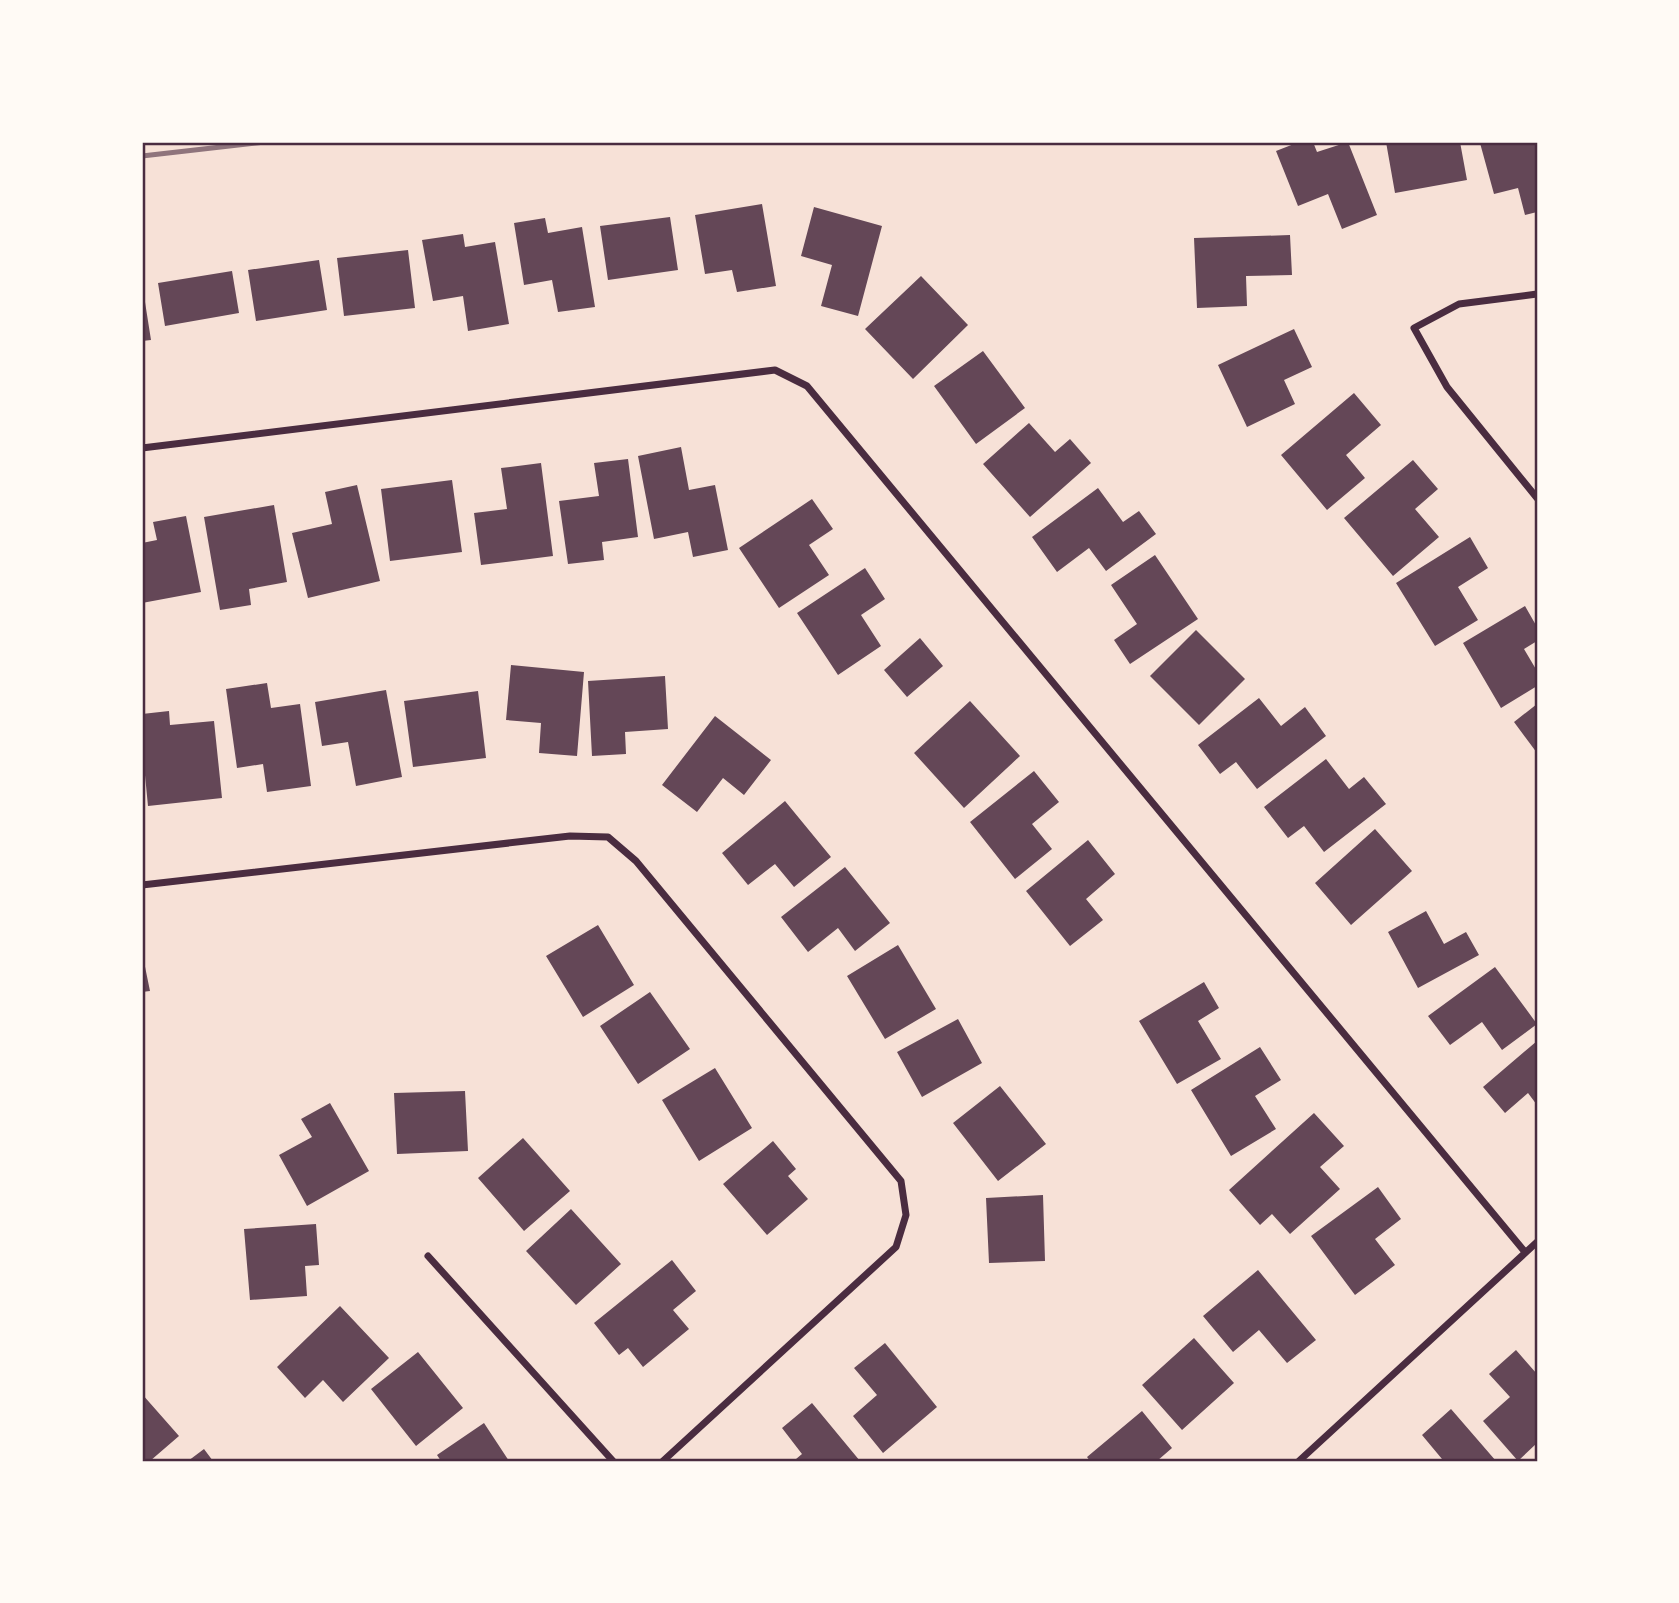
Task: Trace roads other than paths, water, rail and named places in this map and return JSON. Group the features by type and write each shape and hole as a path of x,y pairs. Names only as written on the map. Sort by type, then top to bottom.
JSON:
{"street":[{"path":"1537,294 1459,303 1414,328 1447,387 1537,498"},
{"path":"142,448 775,370 807,386 1525,1252"},
{"path":"142,885 570,836 608,837 636,862 901,1181 906,1215 896,1247 663,1461"},
{"path":"1299,1461 1537,1242"},
{"path":"428,1256 613,1461"}],"railway":[{"path":"142,156 265,142"}]}
